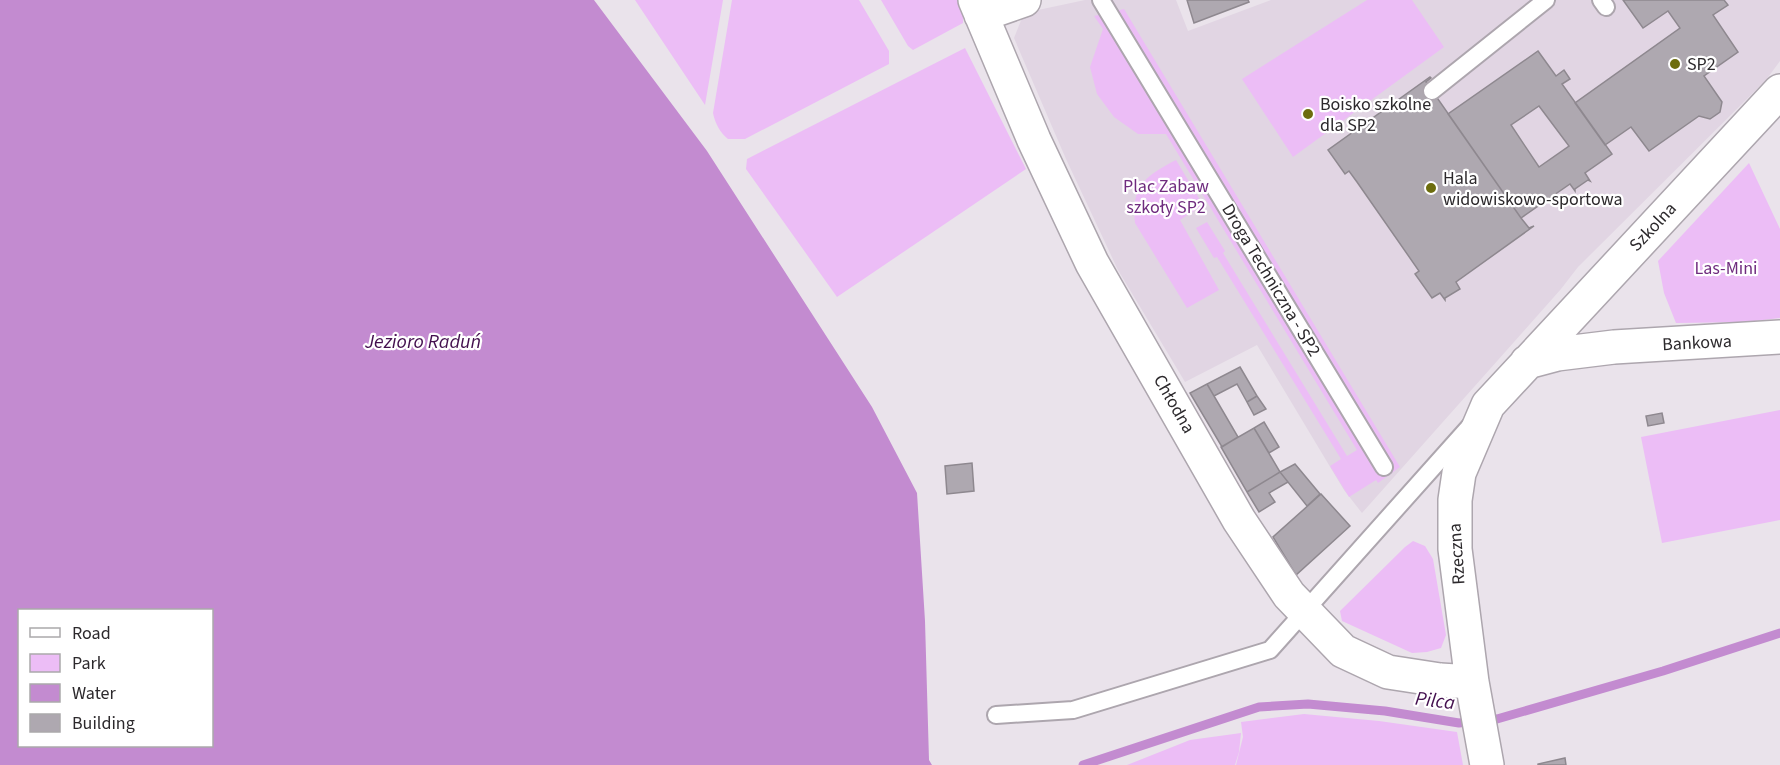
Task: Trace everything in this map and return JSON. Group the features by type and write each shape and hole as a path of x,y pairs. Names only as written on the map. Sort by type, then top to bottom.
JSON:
{"street":[{"path":"978,7 1024,0"},
{"name":"Chłodna","path":"978,7 1034,140 1092,263 1239,520 1288,596 1343,651 1388,672 1440,680 1479,723"},
{"name":"Szkolna","path":"1527,362 1780,91"},
{"name":"Bankowa","path":"1591,293 1584,305 1581,328 1585,336 1595,344 1614,347"},
{"name":"Bankowa","path":"1527,362 1557,354 1614,347 1780,337"},
{"name":"Rzeczna","path":"1479,723 1455,549 1455,500 1459,473 1488,405 1527,362"}],"lane":[{"name":"Droga Techniczna - SP2","path":"1101,0 1384,467"},
{"path":"1432,90 1546,0"},
{"path":"996,715 1073,710 1270,650 1488,405"}],"shaded area":[{"path":"1085,0 1176,0 1188,31 1271,0 1780,0 1780,61 1766,80 1578,267 1362,513 1344,490 1257,345 1185,382 1118,270 1066,159 1014,38 1024,13"}],"green space":[{"path":"635,0 723,0 705,105"},
{"path":"732,0 859,0 889,51 889,64 745,139 728,139 718,128 713,113"},
{"path":"881,0 960,0 963,23 913,50 908,46"},
{"name":"Boisko szkolne dla SP2","path":"1367,0 1412,0 1444,47 1293,157 1242,79"},
{"path":"1124,9 1400,467 1378,483 1376,480 1349,497 1330,466 1341,459 1217,257 1214,258 1196,228 1207,222 1225,251 1223,253 1347,456 1357,450 1166,134 1138,134 1114,117 1097,94 1090,67 1103,29 1094,16"},
{"path":"965,48 1026,169 837,297 746,169 747,159"},
{"name":"Plac Zabaw szkoły SP2","path":"1176,160 1203,205 1180,220 1219,290 1187,308 1135,223 1134,210 1135,200 1142,184 1156,171"},
{"name":"Las-Mini","path":"1749,163 1780,229 1780,318 1746,322 1676,323 1664,293 1658,261"},
{"path":"1780,410 1780,520 1662,543 1641,437"},
{"path":"1413,541 1425,546 1433,559 1446,635 1441,648 1412,653 1342,621 1340,611"},
{"path":"1304,714 1379,721 1457,732 1463,765 1236,765 1243,737 1241,722"},
{"path":"1241,733 1235,765 1127,765 1190,740"}],"water":[{"name":"Jezioro Raduń","path":"0,0 594,0 707,151 872,407 917,493 925,621 929,760 932,765 0,765"}],"building":[{"path":"1187,0 1248,0 1249,2 1194,23"},
{"name":"SP2","path":"1623,0 1724,0 1728,5 1713,15 1738,52 1704,76 1722,102 1720,112 1710,119 1699,116 1649,151 1631,127 1605,145 1575,103 1680,28 1668,11 1643,28"},
{"path":"1538,51 1556,76 1564,70 1570,79 1562,84 1612,154 1585,173 1590,181 1588,180 1575,191 1570,184 1521,218 1448,114","holes":["1539,106 1569,146 1539,167 1511,125"]},
{"name":"Hala widowiskowo-sportowa","path":"1430,77 1426,82 1521,218 1529,228 1534,226 1456,282 1460,289 1445,300 1440,293 1432,298 1415,274 1419,271 1357,182 1349,171 1345,174 1328,150"},
{"path":"1240,367 1257,396 1247,402 1237,384 1214,396 1207,384"},
{"path":"1207,384 1238,437 1222,447 1190,393"},
{"path":"1257,396 1266,409 1254,415 1247,402"},
{"path":"1662,413 1664,423 1648,426 1646,416"},
{"path":"1264,422 1279,447 1269,453 1254,428"},
{"path":"1254,428 1280,472 1247,492 1221,447"},
{"path":"972,463 974,491 947,494 945,466"},
{"path":"1295,464 1320,494 1307,506 1280,472"},
{"path":"1280,472 1288,482 1269,493 1275,502 1259,512 1247,492"},
{"path":"1321,494 1350,526 1296,575 1273,537"},
{"path":"1565,758 1566,765 1538,765 1538,764"}],"waterway":[{"name":"Pilca","path":"1083,765 1259,707 1308,704 1385,711 1459,723 1497,719 1663,671 1780,633"}],"place":[{"name":"SP2","path":"1675,64"},
{"name":"Boisko szkolne dla SP2","path":"1308,114"},
{"name":"Hala widowiskowo-sportowa","path":"1431,188"}]}
